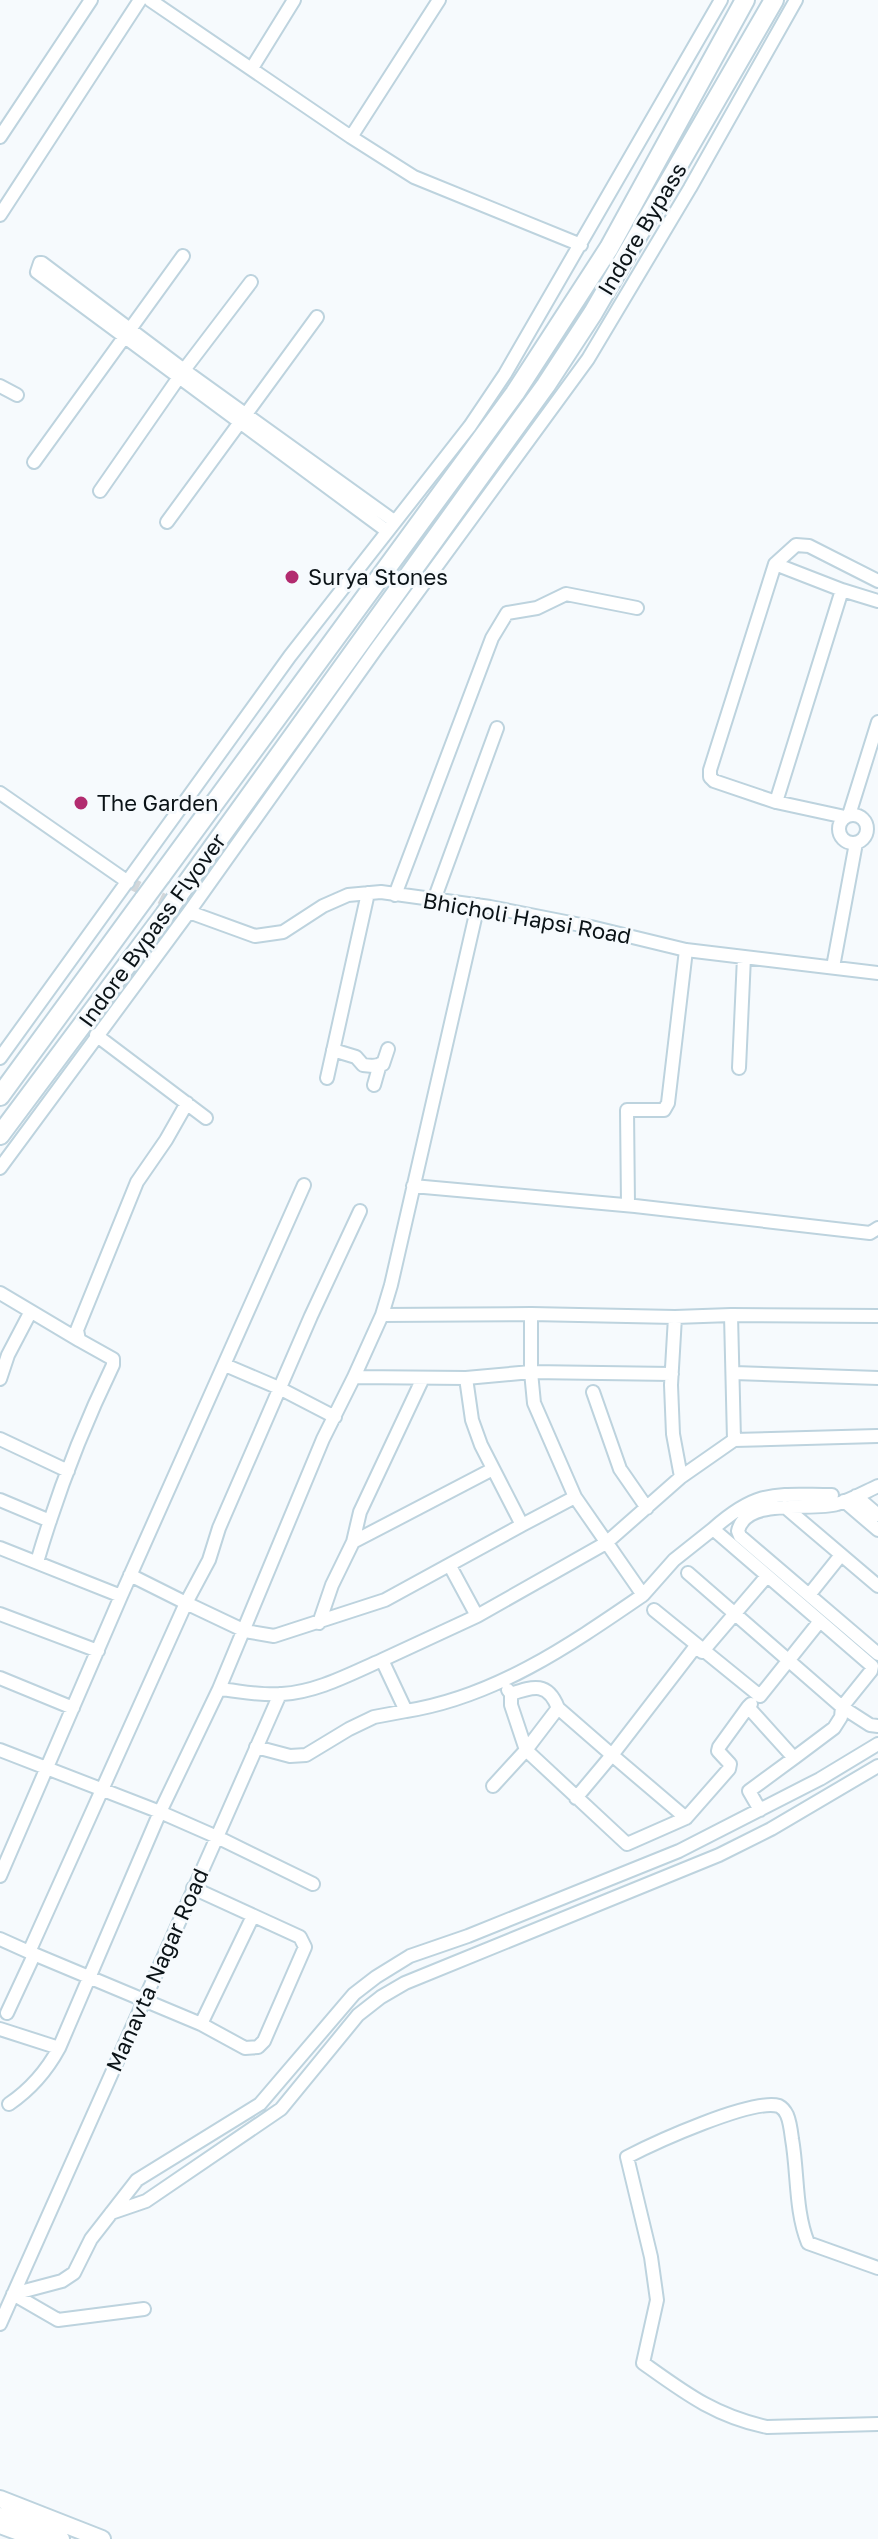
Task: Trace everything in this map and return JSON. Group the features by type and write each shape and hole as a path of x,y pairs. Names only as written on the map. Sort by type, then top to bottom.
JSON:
{"highway":[{"name":"Indore Bypass","path":"486,443 609,248 745,0"},
{"name":"Indore Bypass","path":"486,443 546,385 593,313 774,0"},
{"path":"486,443 507,472"},
{"name":"Indore Bypass Flyover","path":"0,1096 420,524 486,443"},
{"name":"Indore Bypass Flyover","path":"0,1135 174,902 413,570 486,443"}],"main road":[{"path":"0,2499 45,2533"},
{"path":"0,2516 45,2533 102,2539"}],"street":[{"path":"0,137 91,0"},
{"path":"0,215 140,0"},
{"path":"150,0 414,177 581,245"},
{"path":"252,68 294,0"},
{"path":"351,137 439,0"},
{"path":"0,1058 290,656 390,526 486,443 510,366 721,0"},
{"path":"0,1168 588,359 690,188 796,0"},
{"path":"34,462 183,256"},
{"path":"128,333 37,272 40,263 128,333 390,526"},
{"path":"100,491 182,373 251,282"},
{"path":"167,522 317,317"},
{"path":"0,386 17,395"},
{"path":"833,967 856,843 866,835 867,826 858,816 776,802 714,781 710,770 775,564 796,545 809,546 878,581"},
{"path":"775,564 878,601"},
{"path":"776,802 842,590"},
{"path":"395,895 492,638 507,613 537,608 566,594 637,608"},
{"path":"856,843 843,840 838,832 839,824 847,816 878,722"},
{"path":"434,900 497,728"},
{"path":"0,793 128,882"},
{"name":"Bhicholi Hapsi Road","path":"189,912 255,936 283,932 323,906 348,895 381,892 478,905 686,950 878,973"},
{"path":"327,1078 368,893"},
{"path":"9,2104 47,2070 59,2048 160,1812 245,1631 317,1453 382,1315 478,905"},
{"path":"628,1205 627,1110 664,1110 668,1103 686,950"},
{"path":"739,1068 744,957"},
{"path":"96,1035 206,1118"},
{"path":"333,1050 356,1057 363,1065 373,1066 383,1064 388,1049"},
{"path":"374,1085 380,1064"},
{"path":"79,1340 77,1330 137,1182 187,1103"},
{"path":"0,1876 304,1185"},
{"path":"413,1186 628,1205 870,1233 878,1228"},
{"path":"7,2013 100,1789 209,1560 219,1528 279,1388 360,1211"},
{"path":"0,1293 113,1359 113,1365 85,1423 37,1562"},
{"path":"0,1379 8,1355 30,1313"},
{"path":"531,1314 534,1403 575,1497 643,1595"},
{"path":"382,1315 878,1316"},
{"path":"731,1315 734,1440"},
{"path":"675,1317 673,1434 681,1477"},
{"path":"225,1365 335,1417"},
{"path":"354,1377 466,1378 531,1372 672,1374"},
{"path":"734,1373 878,1378"},
{"path":"319,1623 332,1585 353,1542 360,1512 423,1378"},
{"path":"466,1378 472,1420 522,1525"},
{"path":"593,1392 620,1469 647,1508"},
{"path":"219,1689 280,1694 314,1688 477,1616 606,1543 681,1477 734,1440 877,1436"},
{"path":"0,1439 68,1471"},
{"path":"353,1542 493,1469"},
{"path":"878,1486 824,1506 759,1511 742,1522 738,1531 740,1536 878,1654"},
{"path":"256,1747 290,1756 306,1755 374,1717 440,1705 500,1682 564,1649 643,1595 674,1560 734,1510 753,1500 783,1495 844,1497 878,1515"},
{"path":"130,1575 245,1631 274,1636 385,1600 575,1497"},
{"path":"844,1497 878,1530"},
{"path":"0,1500 50,1521"},
{"path":"785,1507 878,1586"},
{"path":"713,1529 872,1666 842,1707 841,1717 834,1728 749,1791 760,1810"},
{"path":"0,1548 121,1596"},
{"path":"809,1595 841,1555"},
{"path":"450,1566 477,1616"},
{"path":"688,1573 842,1707 870,1725 878,1726"},
{"path":"576,1798 699,1649 767,1576"},
{"path":"654,1610 760,1696"},
{"path":"0,1614 98,1651"},
{"path":"500,1682 511,1694 511,1705 526,1750 627,1844 686,1818 729,1769 730,1764 718,1751 719,1747 820,1621"},
{"path":"382,1660 406,1711"},
{"path":"0,1678 73,1708"},
{"path":"511,1694 532,1687 546,1690 558,1708 686,1818"},
{"name":"Manavta Nagar Road","path":"0,2324 280,1694"},
{"path":"748,1707 794,1758"},
{"path":"493,1786 558,1708"},
{"path":"13,2294 62,2281 74,2273 91,2239 137,2180 260,2104 354,1994 410,1956 468,1936 679,1851 820,1779 878,1744"},
{"path":"0,1750 160,1812 313,1884"},
{"path":"111,2213 146,2201 281,2109 358,2015 405,1983 719,1855 771,1829 878,1766"},
{"path":"0,1939 201,2024 245,2048 258,2047 264,2041 305,1947 300,1937 193,1888"},
{"path":"201,2024 253,1916"},
{"path":"0,2029 59,2048"},
{"path":"878,2268 808,2243 802,2228 796,2158 788,2117 783,2108 754,2107 657,2142 627,2157 651,2257 657,2300 643,2363 713,2410 751,2423 767,2427 878,2424"},
{"path":"13,2294 58,2320 144,2309"},
{"path":"0,2527 45,2533"}],"tunnel":[{"path":"128,882 189,912"}],"place":[{"name":"Surya Stones","path":"292,577"},
{"name":"The Garden","path":"81,803"}]}
